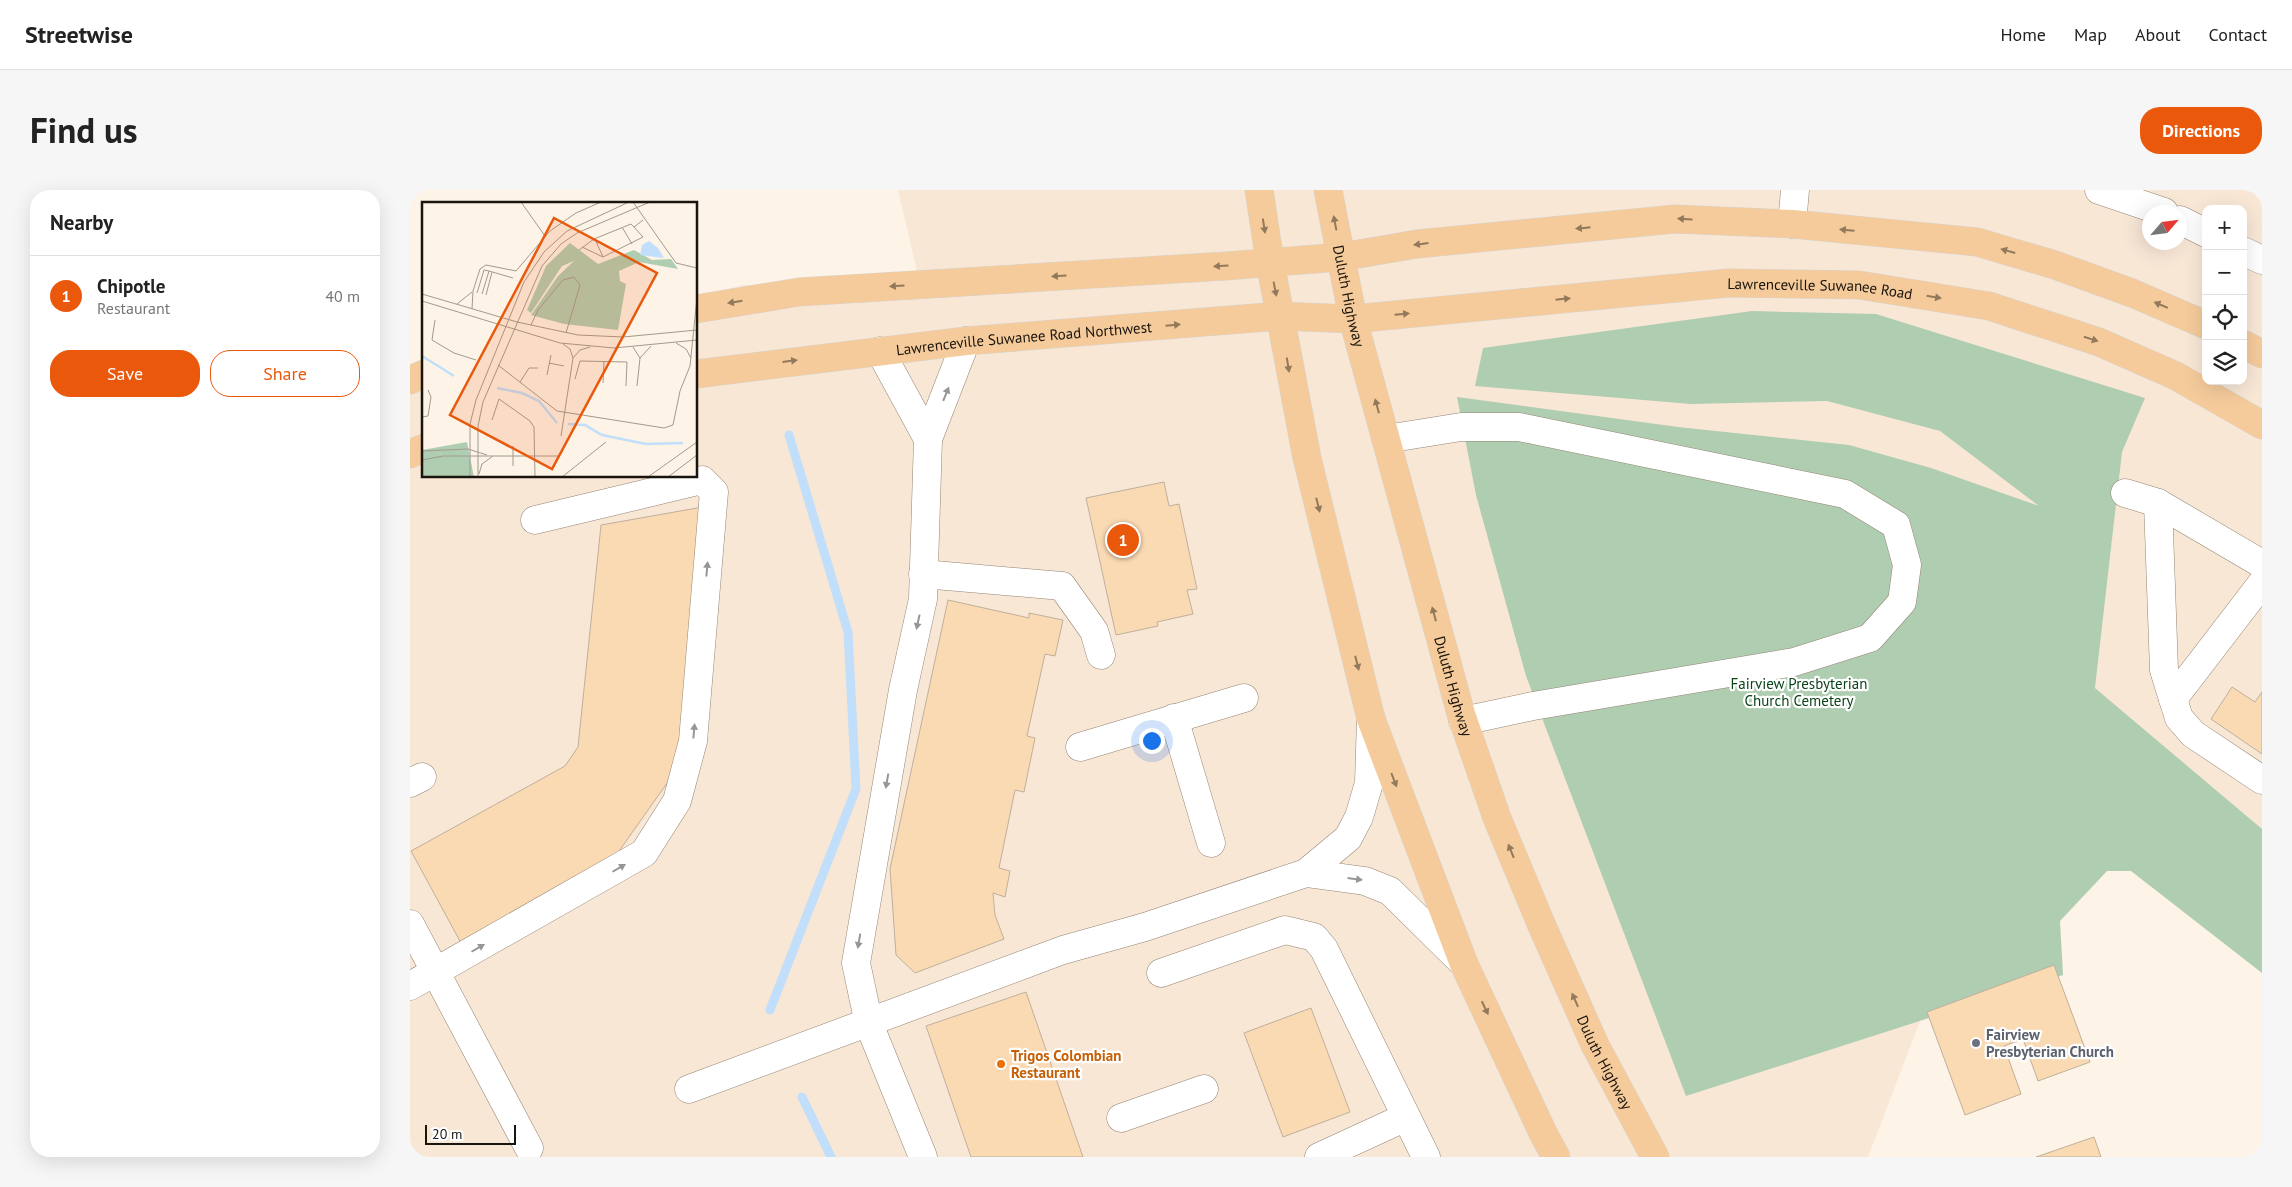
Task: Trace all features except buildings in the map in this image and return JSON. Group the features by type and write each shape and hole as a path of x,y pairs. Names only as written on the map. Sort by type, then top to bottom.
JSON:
{"main road":[{"path":"1259,190 1270,262 1306,458 1371,719 1464,964 1543,1134 1556,1157"},
{"name":"Duluth Highway","path":"1328,190 1353,319 1464,721 1497,818 1542,926 1595,1045 1655,1157"},
{"path":"698,309 799,292 1341,257 1418,244 1675,219 1792,224 1977,242 2055,265 2132,293 2202,323"},
{"name":"Lawrenceville Suwanee Road","path":"1353,319 1729,283 1859,285 1988,306 2098,342 2176,376 2262,425"},
{"name":"Lawrenceville Suwanee Road Northwest","path":"698,374 966,341 1280,316 1353,319"},
{"path":"410,380 422,375"},
{"path":"410,454 422,449"}],"lane":[{"path":"1792,224 1795,190"},
{"path":"2101,190 2144,205"},
{"path":"2187,224 2202,231"},
{"path":"2247,253 2262,260"},
{"path":"923,1157 869,1024 856,963 903,690 923,599 928,439 966,341"},
{"path":"880,351 928,439"},
{"path":"1386,439 1462,426 1519,427 1845,494 1896,525 1907,565 1902,602 1870,638 1794,662 1534,706 1464,721"},
{"path":"410,986 644,853 677,801 693,741 714,492 702,480 535,520"},
{"path":"2124,492 2158,503 2262,564"},
{"path":"2158,503 2164,670 2179,718 2193,734 2262,780"},
{"path":"923,574 1062,586 1094,632 1101,655"},
{"path":"2173,699 2262,583"},
{"path":"1080,747 1244,698"},
{"path":"1174,718 1211,843"},
{"path":"689,1089 869,1024 1063,950 1145,926 1306,873 1348,838 1359,817 1369,783 1371,719"},
{"path":"1306,873 1365,881 1390,891 1464,964"},
{"path":"410,924 513,1113 529,1148"},
{"path":"1161,973 1285,930 1314,936 1324,949 1426,1157"},
{"path":"1122,1118 1204,1089"},
{"path":"1319,1157 1406,1117"}],"shaded area":[{"path":"898,190 2262,190 2262,829 2095,688 2115,513 1868,1157 410,1157 410,380 422,377 422,478 698,478 698,297 743,285 921,288"}],"green space":[{"name":"Fairview Presbyterian Church Cemetery","path":"1752,311 1876,314 2145,398 2122,452 2095,688 2262,829 2262,973 2131,871 2107,871 2060,921 2063,975 1686,1096 1526,676 1476,495 1457,397 1678,427 1849,445 1931,468 2039,506 1940,431 1827,401 1691,404 1475,386 1483,348"}],"waterway":[{"path":"770,1010 856,789 848,632 789,435"},
{"path":"802,1097 831,1157"}],"place":[{"name":"Chipotle","path":"1123,540"},
{"name":"Fairview Presbyterian Church","path":"1976,1043"},
{"name":"Trigos Colombian Restaurant","path":"1001,1064"}]}
